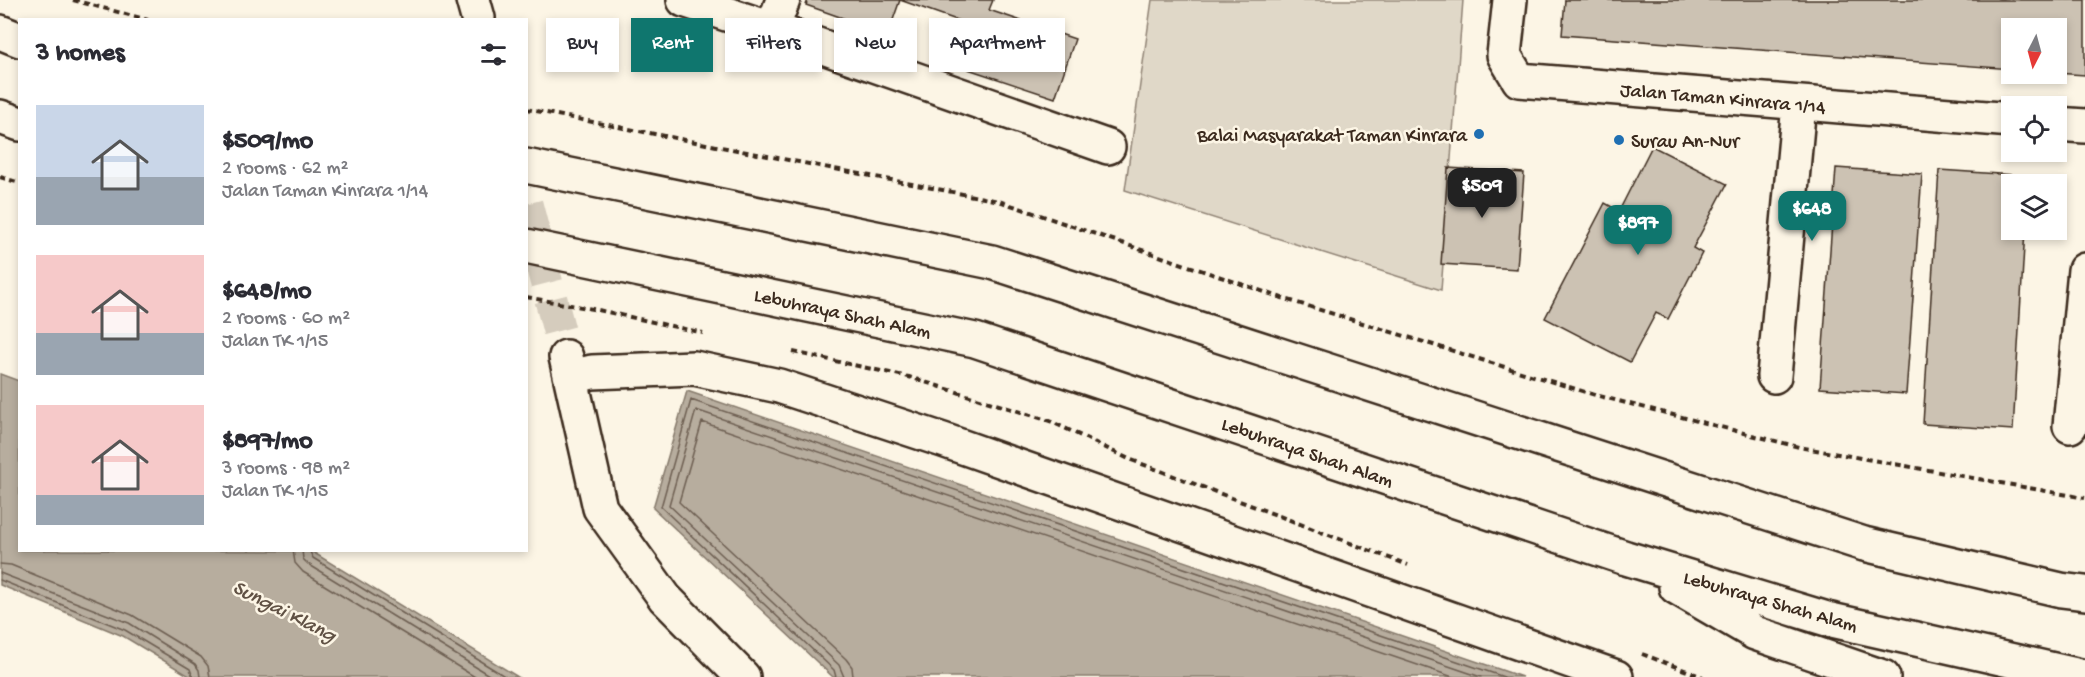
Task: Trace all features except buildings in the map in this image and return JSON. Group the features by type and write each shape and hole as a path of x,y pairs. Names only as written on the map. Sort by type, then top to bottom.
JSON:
{"main road":[{"path":"684,0 778,14 1108,147"},
{"name":"Jalan Taman Kinrara 1/14","path":"1510,0 1504,55 1519,80 2001,119"},
{"path":"0,32 18,39"},
{"path":"1774,376 1799,104"},
{"path":"0,117 18,123"},
{"path":"2067,125 2085,126"},
{"path":"528,166 992,262 1864,544 2061,590 2085,593"},
{"name":"Lebuhraya Shah Alam","path":"528,246 975,340 1626,558 1827,619 2085,677"},
{"path":"2070,426 2085,270"},
{"path":"743,677 665,598 600,508 569,367 592,372 694,368 779,386 943,440 1616,677"},
{"path":"1626,558 1755,633 1882,677"}],"path":[{"path":"73,0 140,18"},
{"path":"528,109 999,201 1285,299 1595,395 1799,447 2085,498"},
{"path":"0,177 18,182"},
{"path":"528,297 714,335"},
{"path":"783,350 909,377 1050,421 1129,459 1416,568"},
{"path":"1637,652 1703,677"}],"shaded area":[{"path":"1152,0 1463,0 1441,290 1125,190"}],"water":[{"name":"Sungai Klang","path":"0,374 18,381 18,552 313,552 518,677 191,677 123,636 0,585"},
{"path":"687,391 1522,677 833,677 653,508"}],"tunnel":[{"path":"528,212 566,357"}],"place":[{"name":"Balai Masyarakat Taman Kinrara","path":"1479,134"},
{"name":"Surau An-Nur","path":"1619,140"}]}
